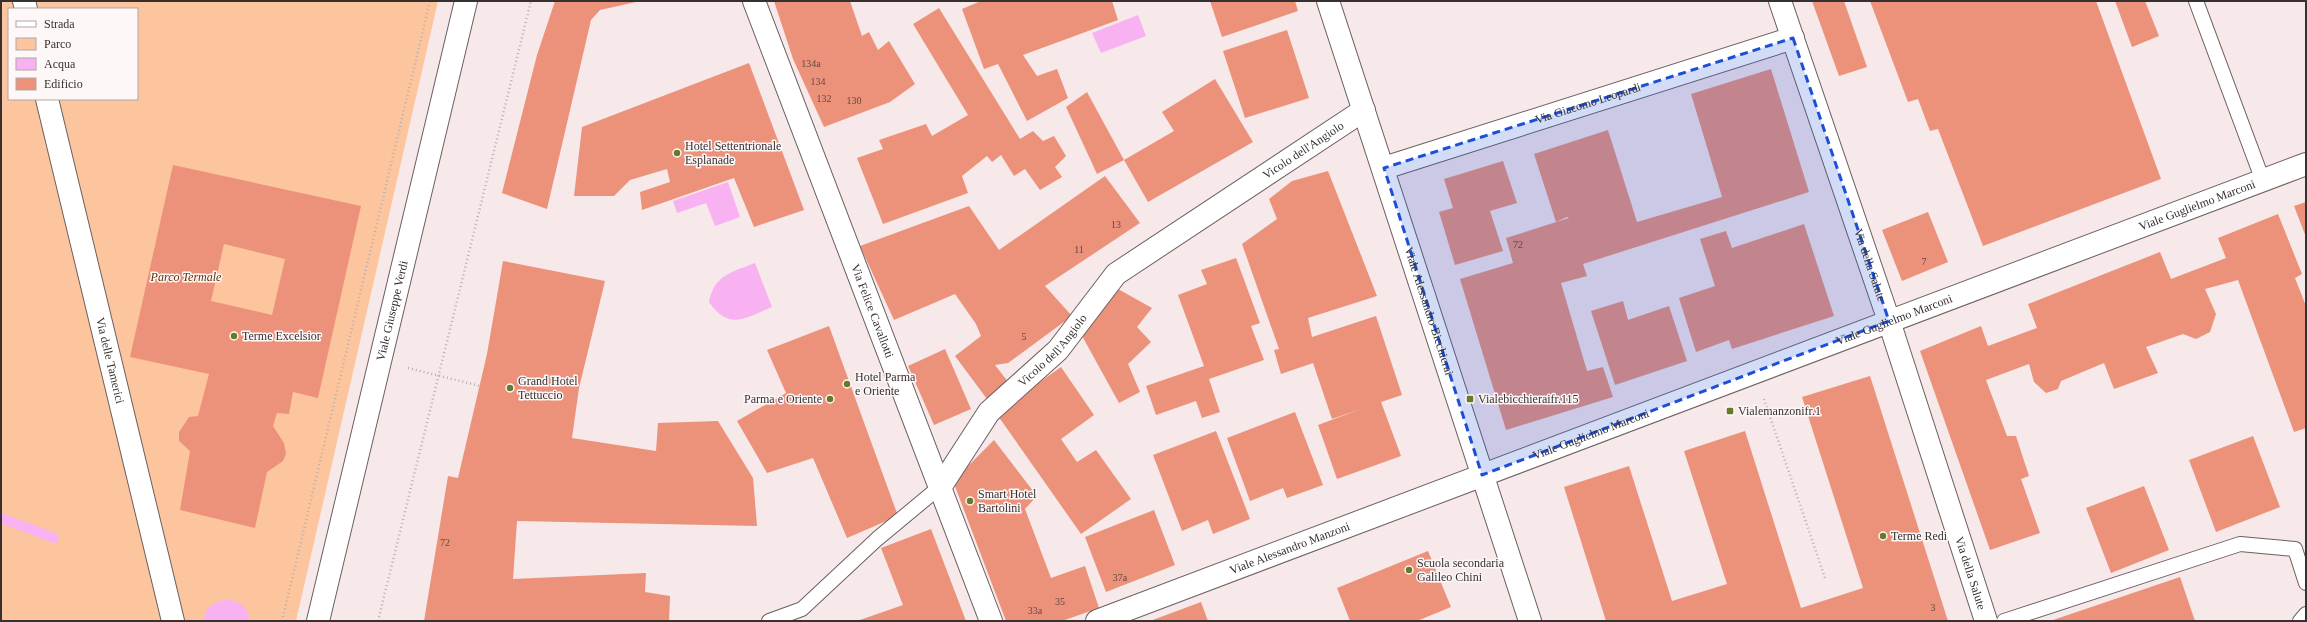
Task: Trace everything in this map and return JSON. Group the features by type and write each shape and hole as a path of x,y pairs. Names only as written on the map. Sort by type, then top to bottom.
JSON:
{"street":[{"name":"Viale Giuseppe Verdi","path":"318,621 466,1"},
{"name":"Via Felice Cavallotti","path":"754,1 941,486 991,621"},
{"name":"Viale Alessandro Bicchierai","path":"1328,1 1384,168 1530,621"},
{"name":"Via della Salute","path":"1780,1 1889,321 1986,621"},
{"name":"Via Giacomo Leopardi","path":"1384,168 1792,38"},
{"name":"Via delle Tamerici","path":"47,100 173,621"},
{"name":"Vicolo dell'Angiolo","path":"941,486 989,412 1058,350 1116,274 1364,110"},
{"name":"Viale Guglielmo Marconi","path":"1482,475 1755,374 1889,321 2306,164"},
{"name":"Viale Alessandro Manzoni","path":"1098,621 1482,475"}],"lane":[{"path":"2196,1 2263,181"},
{"name":"Vicolo dell'Angiolo","path":"769,621 802,609 877,539 941,486"},
{"path":"2004,621 2240,544 2295,549 2306,583"},
{"path":"2300,621 2306,614"}],"path":[{"path":"282,621 430,1"},
{"path":"378,621 531,1"},
{"path":"1755,374 1825,578"},
{"path":"438,375 480,386"}],"highlighted area":[{"path":"1793,38 1889,321 1482,475 1384,168"}],"green space":[{"name":"Parco Termale","path":"1,1 438,1 296,621 1,621"}],"water":[{"path":"1138,15 1146,36 1101,53 1092,33"},
{"path":"728,182 740,217 715,226 706,203 677,213 673,201"},
{"path":"755,263 772,307 738,320 723,317 709,302 711,293 715,286 725,276"},
{"path":"227,599 236,601 245,608 249,616 249,621 204,621 204,616 211,606"}],"building":[{"path":"555,1 636,2 600,10 591,20 547,209 502,193 537,55"},
{"path":"774,1 850,1 862,36 869,32 878,50 889,41 915,84 890,102 824,127 793,59"},
{"path":"981,1 1112,1 1118,20 1023,55 1037,76 1057,69 1068,98 1027,121 998,64 984,69 962,9"},
{"path":"1210,1 1295,1 1298,11 1222,37"},
{"path":"1812,1 1844,1 1867,67 1839,76"},
{"path":"1870,1 2096,1 2161,179 1983,246 1938,129 1930,131 1918,99 1908,102"},
{"path":"2115,1 2145,1 2159,36 2132,47"},
{"path":"939,8 1020,139 1033,131 1043,141 1054,136 1066,156 1055,167 1062,177 1040,190 1025,169 1014,176 1001,155 992,162 987,156 962,176 968,193 883,224 857,158 883,149 879,140 926,124 932,136 968,115 913,24"},
{"path":"1287,30 1309,98 1245,118 1223,51"},
{"path":"749,63 804,210 754,227 734,178 642,210 640,192 670,182 667,169 630,180 614,196 574,196 582,127"},
{"path":"1771,69 1809,192 1583,264 1587,276 1561,283 1587,371 1603,367 1613,397 1506,430 1460,279 1513,263 1506,238 1569,218 1567,217 1556,222 1534,154 1608,130 1637,222 1722,197 1691,94"},
{"path":"1215,79 1253,142 1148,202 1124,160 1174,131 1162,112"},
{"path":"1087,92 1124,160 1097,174 1066,107"},
{"path":"1503,161 1517,203 1490,211 1503,251 1455,265 1439,212 1453,208 1444,179"},
{"name":"Terme Excelsior","path":"173,165 361,206 318,398 293,392 289,414 277,413 273,426 284,443 286,454 283,461 267,472 255,528 180,510 190,451 179,441 179,432 189,417 198,416 209,374 130,357","holes":["224,244 285,259 272,315 211,301"]},
{"path":"1328,171 1377,296 1308,318 1312,337 1376,316 1402,395 1381,402 1401,456 1337,479 1318,425 1361,409 1332,419 1313,363 1281,374 1274,350 1279,349 1242,244 1277,219 1269,199 1292,181"},
{"path":"1105,176 1140,223 1045,286 1072,316 1008,363 995,365 1009,383 987,399 955,356 981,336 976,324 955,294 894,320 860,246 969,206 999,250"},
{"path":"2306,202 2306,237 2294,206"},
{"path":"1928,212 1948,262 1902,281 1882,230"},
{"path":"2278,214 2302,274 2295,278 2306,306 2306,428 2294,432 2238,280 2205,289 2216,314 2210,332 2196,339 2183,334 2146,347 2158,373 2114,389 2104,363 2061,381 2058,389 2046,393 2034,382 2029,364 1986,380 2007,436 2016,436 2029,476 2021,479 2040,533 1990,550 1920,351 1981,326 1988,346 2037,328 2028,304 2160,252 2171,279 2226,258 2218,238"},
{"path":"1804,224 1834,316 1732,349 1729,340 1696,352 1679,298 1715,286 1700,239 1726,231 1732,248"},
{"path":"1236,258 1260,323 1251,326 1264,360 1209,379 1220,412 1202,418 1196,401 1156,415 1146,386 1204,366 1178,295 1207,284 1201,270"},
{"path":"503,261 605,281 579,388 572,438 656,451 658,423 718,421 753,478 757,526 517,521 513,579 646,573 645,592 670,596 669,621 424,621 448,476 458,478 487,354"},
{"path":"1118,289 1152,308 1137,327 1151,342 1128,364 1140,392 1119,403 1081,334"},
{"path":"1623,301 1628,320 1669,306 1687,361 1615,385 1591,311"},
{"path":"829,326 898,516 847,538 813,458 767,473 737,421 786,393 767,350"},
{"path":"945,349 971,409 934,425 908,366"},
{"path":"1061,367 1094,415 1061,439 1077,462 1096,450 1131,499 1081,534 996,413"},
{"name":"Terme Redi","path":"1870,376 1948,621 1606,621 1564,487 1629,466 1672,601 1727,584 1684,451 1745,431 1801,608 1863,588 1802,397"},
{"path":"1295,412 1323,485 1287,498 1283,488 1250,501 1227,438"},
{"path":"1216,431 1250,519 1213,534 1208,520 1182,531 1153,455"},
{"path":"2253,436 2280,507 2216,532 2189,460"},
{"path":"994,440 1037,496 1025,509 1051,578 1085,566 1099,608 1062,621 1006,621 953,481"},
{"path":"2144,486 2169,550 2111,573 2086,508"},
{"path":"1154,510 1175,565 1106,592 1085,537"},
{"path":"931,529 966,621 857,621 903,605 881,548"},
{"name":"Scuola secondaria Galileo Chini","path":"1428,551 1451,607 1417,621 1350,621 1337,588"},
{"path":"2180,577 2195,621 2050,621"},
{"path":"1201,602 1208,621 1150,621"}],"waterway":[{"path":"1,518 54,538"}],"place":[{"name":"Hotel Settentrionale Esplanade","path":"677,153"},
{"name":"Terme Excelsior","path":"234,336"},
{"name":"Hotel Parma e Oriente","path":"847,384"},
{"name":"Grand Hotel Tettuccio","path":"510,388"},
{"name":"Parma e Oriente","path":"830,399"},
{"name":"Vialebicchieraifr.115","path":"1470,399"},
{"name":"Vialemanzonifr.1","path":"1730,411"},
{"name":"Smart Hotel Bartolini","path":"970,501"},
{"name":"Terme Redi","path":"1883,536"},
{"name":"Scuola secondaria Galileo Chini","path":"1409,570"}]}
